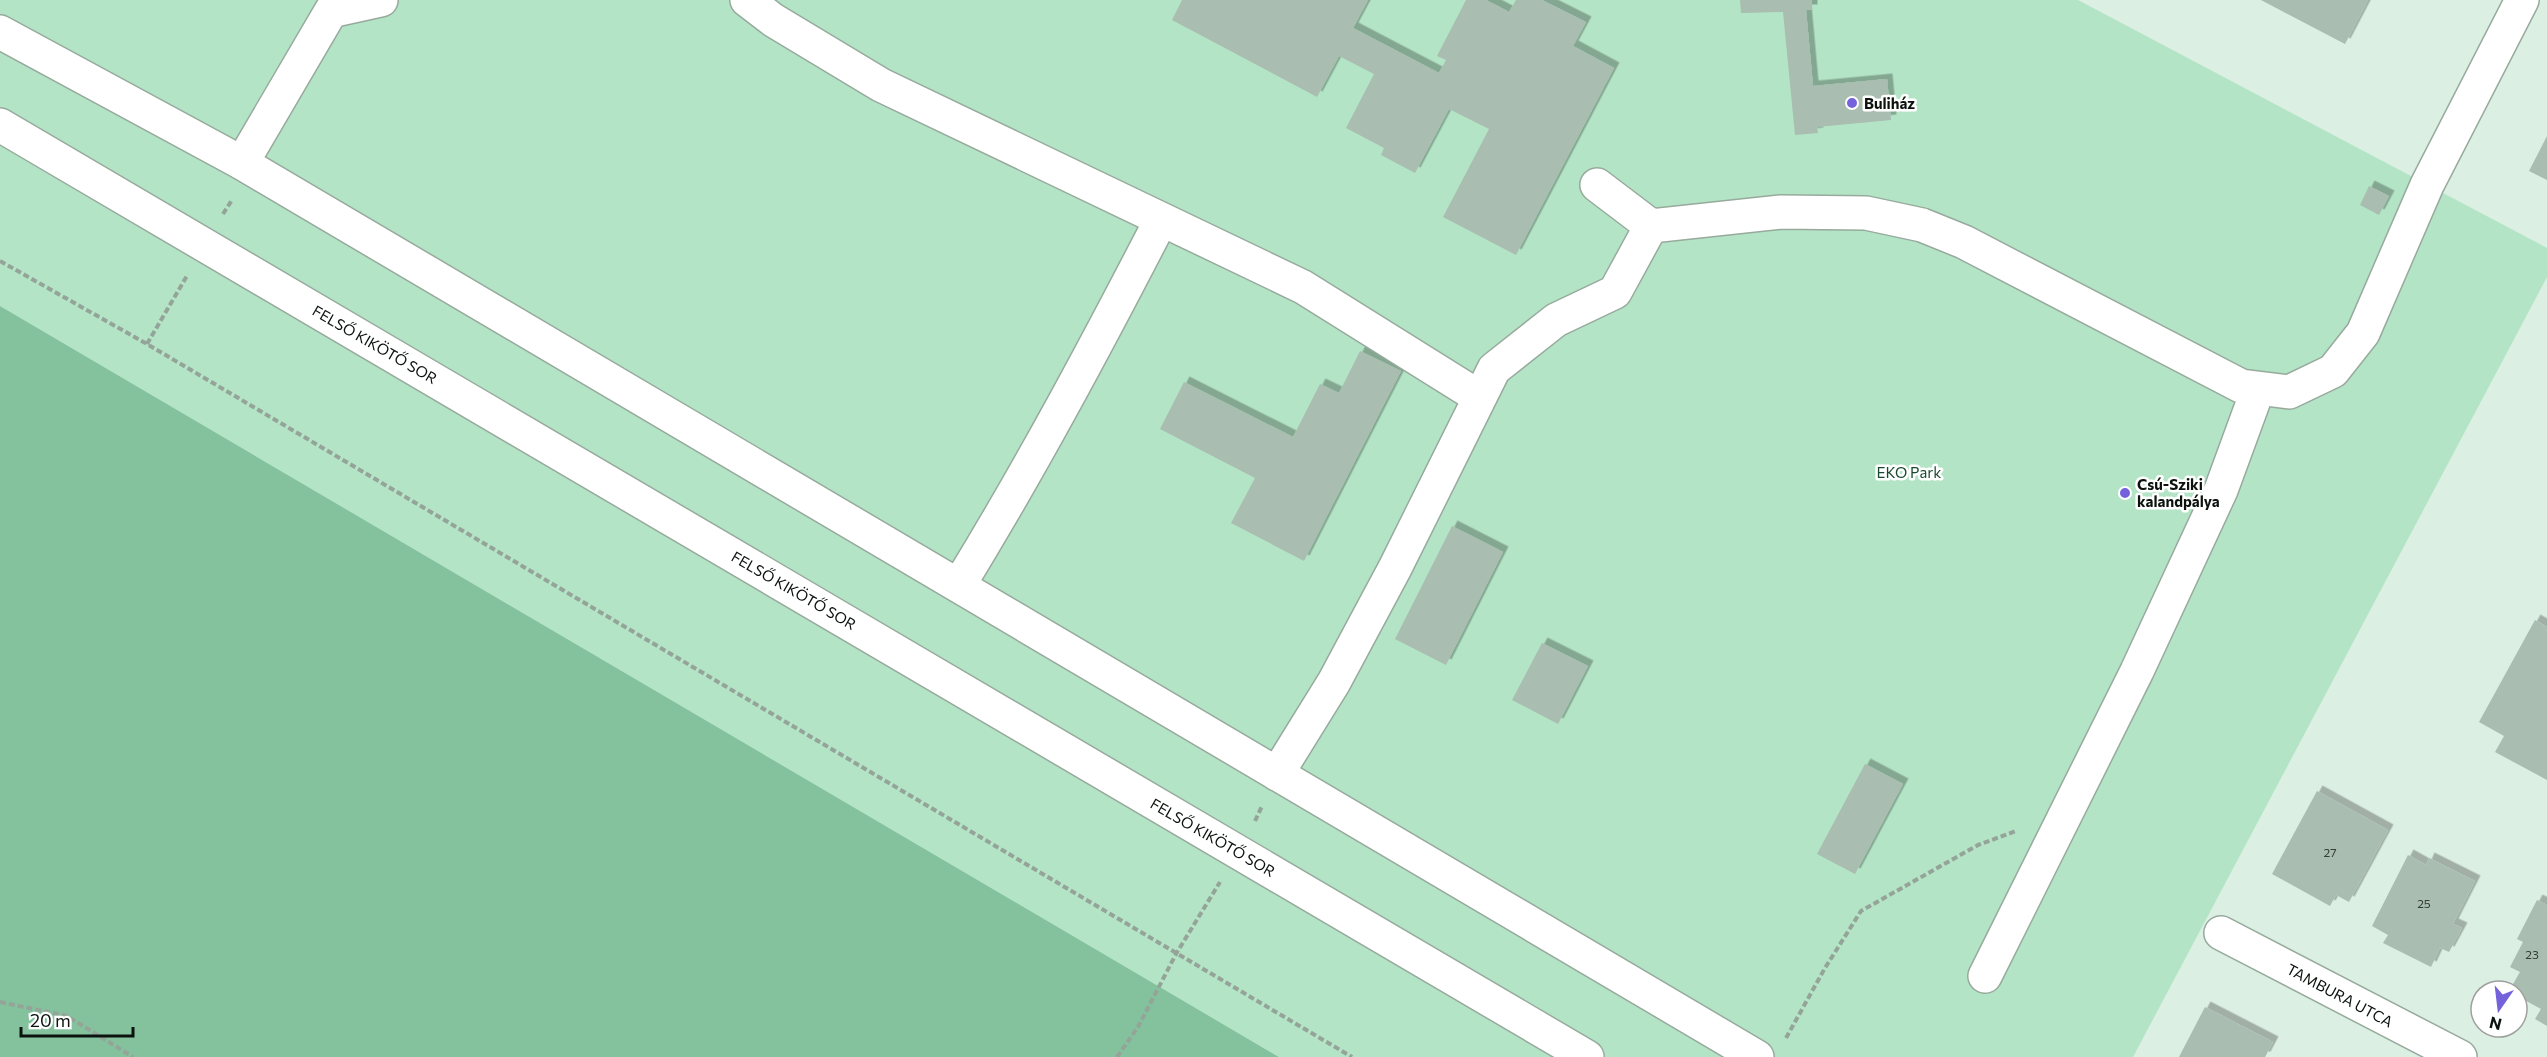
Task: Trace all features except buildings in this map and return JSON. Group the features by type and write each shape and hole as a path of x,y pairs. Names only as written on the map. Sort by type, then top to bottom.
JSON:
{"street":[{"path":"246,165 324,5 381,0"},
{"path":"747,0 773,20 881,85 1303,287 1479,397"},
{"path":"1597,185 1650,226 1781,212 1866,213 1922,225 1964,242 2241,386 2289,392 2333,371 2363,333 2427,185 2522,0"},
{"path":"0,32 246,165 1277,774 1769,1052"},
{"name":"FELSŐ KIKÖTŐ SOR","path":"0,125 1587,1057"},
{"path":"959,585 1014,495 1161,220"},
{"path":"1277,774 1334,682 1395,568 1494,369 1556,320 1615,292 1650,226"},
{"path":"1985,976 2137,670 2216,500 2258,389"},
{"name":"TAMBURA UTCA","path":"2221,933 2460,1057"}],"path":[{"path":"147,344 205,244 246,165"},
{"path":"0,261 147,344 1352,1057"},
{"path":"1117,1057 1138,1028 1176,954 1239,852 1277,774"},
{"path":"1769,1052 1861,911 1978,846 2067,812"},
{"path":"0,1002 68,1016 133,1057"}],"green space":[{"name":"EKO Park","path":"0,0 2078,0 2547,248 2547,277 2133,1057 1279,1057 0,306"},
{"path":"0,306 1279,1057 0,1057"}],"place":[{"name":"Buliház","path":"1852,103"},
{"name":"Csú-Sziki kalandpálya","path":"2125,493"}]}
